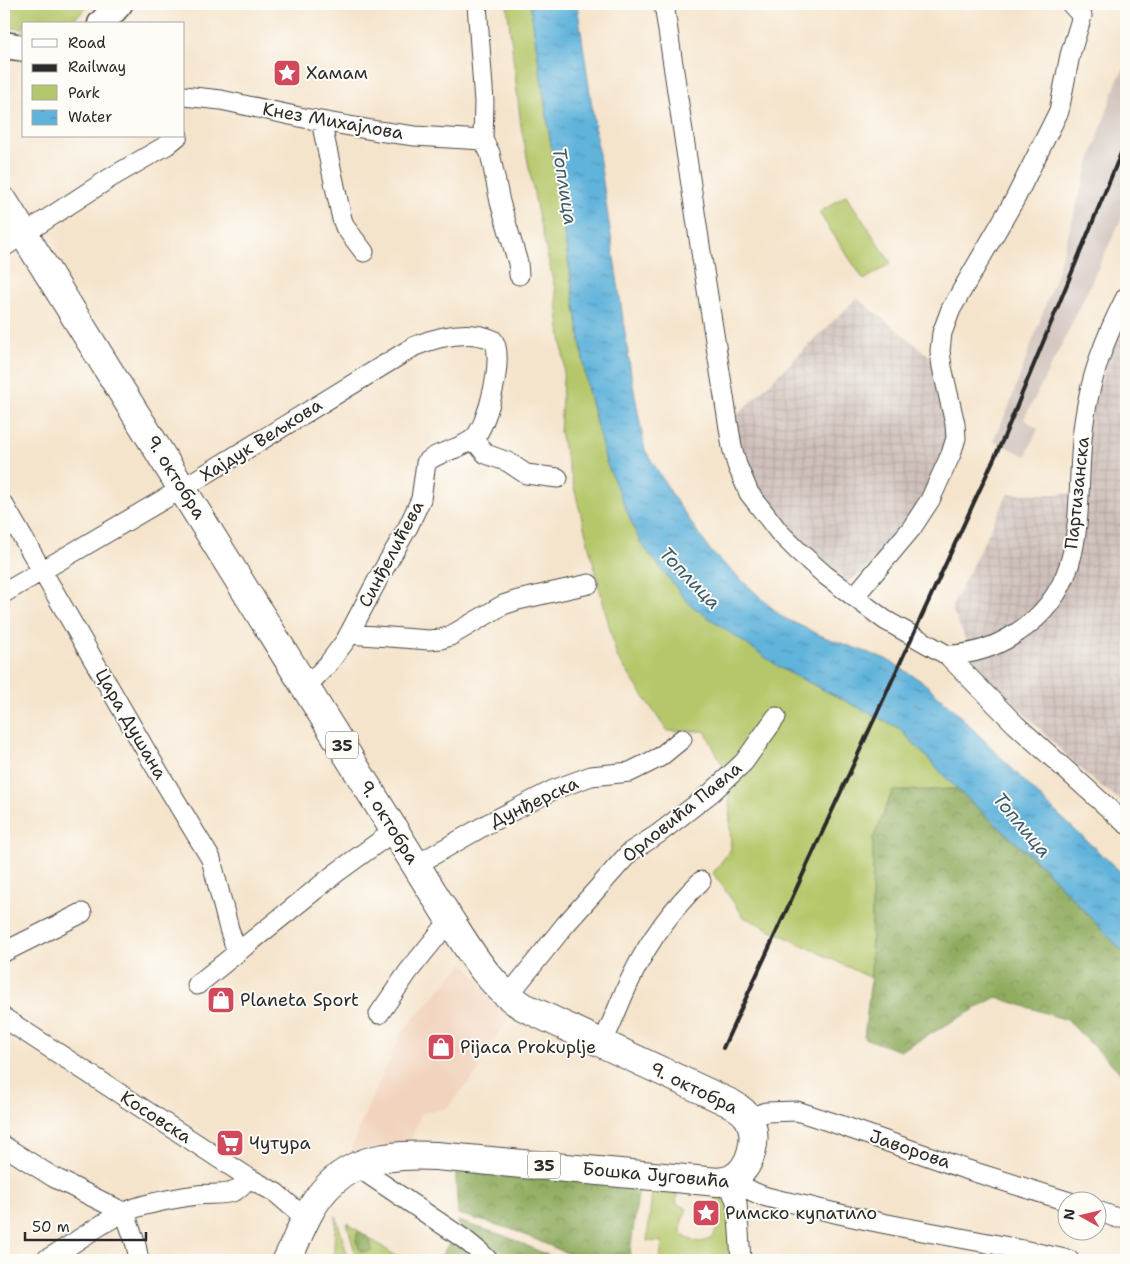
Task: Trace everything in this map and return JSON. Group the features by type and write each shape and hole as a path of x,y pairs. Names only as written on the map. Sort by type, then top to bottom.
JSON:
{"main road":[{"path":"103,22 119,4"},
{"path":"4,45 22,48"},
{"name":"9. октобра","path":"4,202 14,241 183,488 394,831 486,973 515,1002 535,1014 739,1108 749,1118 753,1133 751,1152 744,1168 730,1179"},
{"name":"Бошка Југовића","path":"356,1166 376,1158 425,1155 712,1182 730,1179"},
{"name":"35","path":"287,1260 311,1209 339,1175 356,1166"}],"street":[{"path":"477,4 484,102 483,140 490,153 500,202 518,262 519,275"},
{"path":"664,4 700,252 732,447 737,465 749,493 779,532 825,575 885,620 948,655 1016,725 1126,824"},
{"path":"854,598 911,530 930,500 951,454 956,438 955,424 942,366 940,351 942,333 951,310 1015,199 1059,111 1070,55 1076,10"},
{"name":"Кнез Михајлова","path":"185,96 221,100 321,121 415,136 483,140"},
{"path":"321,121 342,219 345,227 364,252"},
{"path":"14,241 175,138"},
{"name":"Партизанска","path":"948,655 970,654 982,651 1013,636 1037,618 1050,605 1062,587 1076,539 1084,422 1090,393 1097,364 1108,334 1126,297"},
{"name":"Хајдук Вељкова","path":"4,593 183,488 415,346 439,337 453,335 487,338 492,340 496,347 497,364 489,407 486,419 474,439"},
{"path":"474,439 486,454 508,462 526,474 558,478"},
{"name":"Синђелићева","path":"306,687 328,664 349,634 416,511 421,499 426,463 432,458 454,450 474,439"},
{"name":"Цара Душана","path":"4,505 211,859 237,952"},
{"path":"349,634 429,640 441,639 510,603 589,584"},
{"name":"Орловића Павла","path":"508,996 565,925 630,852 666,828 724,781 744,762 776,717"},
{"name":"Дунђерска","path":"416,865 553,790 591,776 630,772 660,758 682,739"},
{"path":"197,985 350,862 394,831"},
{"path":"602,1044 633,974 655,936 681,901 701,881"},
{"path":"4,952 82,913"},
{"path":"379,1014 408,972 450,920"},
{"name":"Косовска","path":"4,1018 249,1178 276,1193 306,1219"},
{"name":"Јаворова","path":"749,1118 766,1112 796,1111 965,1169 1058,1198"},
{"path":"4,1146 53,1177 125,1213 139,1260"},
{"path":"356,1166 464,1239 488,1260"},
{"path":"45,1260 62,1251 100,1225 144,1205 188,1196 230,1192 236,1190 249,1178"},
{"path":"730,1179 737,1202 740,1260"},
{"name":"Бошка Југовића","path":"730,1179 762,1195 841,1215 1069,1260"},
{"path":"1108,1215 1116,1218"}],"shaded area":[{"path":"1126,64 1126,209 1068,332 1024,419 1038,429 1026,456 993,441 1008,409 1056,276 1088,167 1117,81"},
{"path":"857,298 937,362 950,423 945,451 928,488 900,534 865,571 848,582 779,521 743,468 733,419"},
{"path":"1126,305 1126,805 1088,776 981,672 951,608 1008,494 1084,494 1085,431"},
{"name":"Pijaca Prokuplje","path":"464,963 511,1018 474,1061 480,1069 447,1108 421,1114 411,1139 378,1148 350,1152 402,1032"}],"green space":[{"path":"4,4 91,4 75,18 68,21 22,22 22,29 4,27"},
{"path":"507,4 530,4 587,386 606,462 782,669 899,728 957,789 892,792 873,839 871,978 744,917 713,873 731,849 728,776 705,731 667,731 617,657 560,432 564,362 556,294 521,126"},
{"path":"846,195 891,263 864,280 819,213"},
{"path":"957,789 1043,867 1126,955 1126,1078 1067,1020 996,997 900,1051 864,1038 871,978 873,839 893,791"},
{"path":"455,1165 640,1180 629,1260 583,1260 511,1229 458,1214"},
{"path":"653,1182 678,1185 676,1203 687,1209 681,1224 681,1233 692,1240 701,1242 713,1236 718,1227 721,1217 713,1213 717,1190 728,1191 731,1260 660,1259 662,1242 647,1241"},
{"path":"336,1216 349,1260 333,1260"},
{"path":"458,1221 505,1236 559,1260 497,1260 486,1247 459,1227"},
{"path":"347,1223 402,1260 357,1260"},
{"path":"360,1232 370,1239 372,1250 368,1252 360,1251 356,1241 357,1233"},
{"path":"453,1237 483,1260 438,1260"}],"water":[{"name":"Топлица","path":"530,4 577,4 631,374 645,450 678,504 712,553 782,617 824,637 886,659 923,682 957,713 1049,806 1126,877 1126,955 1043,867 957,789 899,728 782,669 689,604 640,542 606,462 587,386"}],"railway":[{"path":"723,1048 1004,437 1126,141"}],"place":[{"name":"Хамам","path":"287,73"},
{"name":"Planeta Sport","path":"221,1000"},
{"name":"Pijaca Prokuplje","path":"441,1047"},
{"name":"Чутура","path":"230,1143"},
{"name":"Римско купатило","path":"706,1213"}]}
